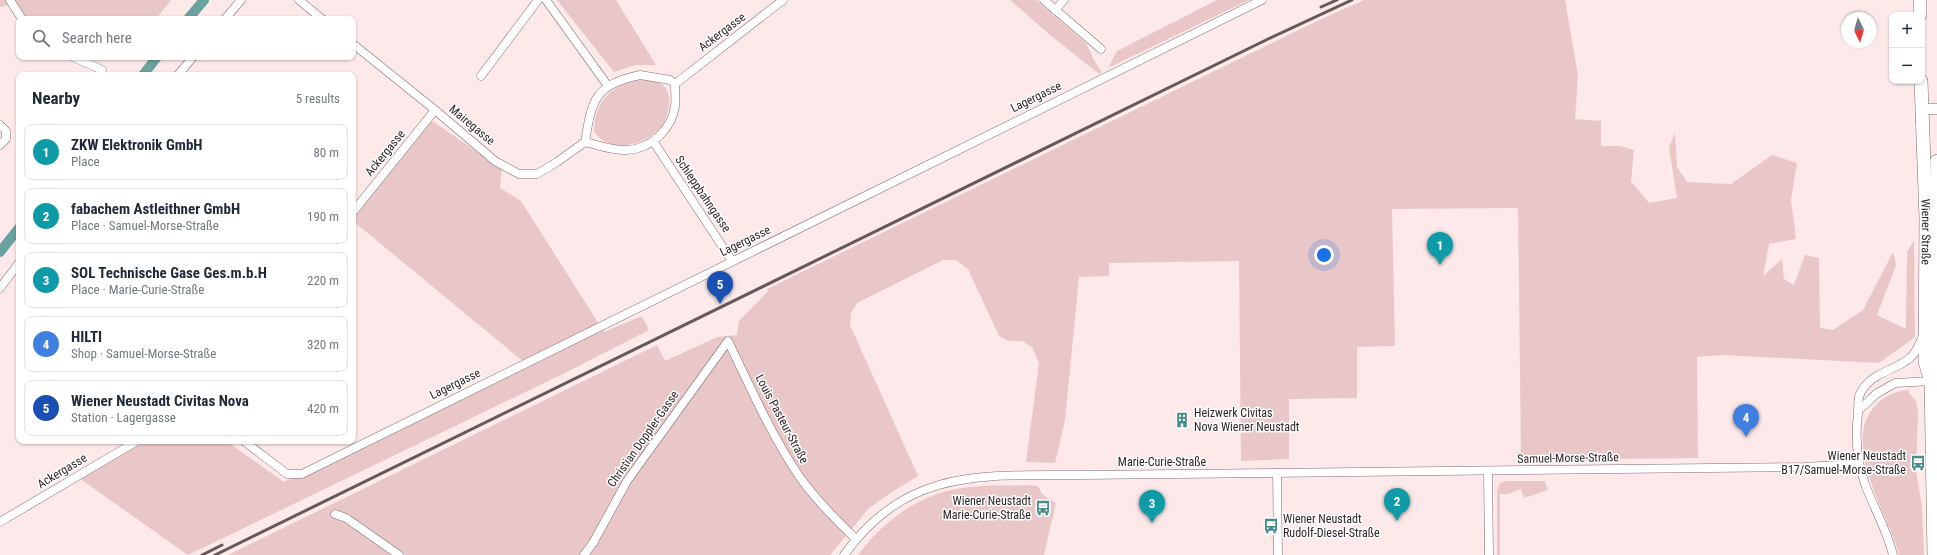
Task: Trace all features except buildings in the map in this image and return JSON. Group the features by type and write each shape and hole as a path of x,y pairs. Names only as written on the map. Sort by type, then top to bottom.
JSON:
{"main road":[{"path":"1920,0 1920,12"},
{"name":"Wiener Straße","path":"1921,84 1926,219 1924,334 1925,362 1931,381"},
{"name":"Wiener Straße","path":"1934,555 1931,381 1936,362 1937,160"}],"street":[{"path":"10,0 20,16"},
{"path":"228,16 241,0"},
{"path":"299,0 318,16"},
{"path":"481,76 538,0"},
{"path":"546,0 608,86"},
{"name":"Ackergasse","path":"675,84 783,0"},
{"path":"1044,0 1101,50"},
{"path":"1055,10 1064,0"},
{"name":"Lagergasse","path":"248,444 288,474 302,474 1262,0"},
{"name":"Mairegasse","path":"356,46 436,110 495,161 518,174 537,174 584,142"},
{"path":"80,60 102,70"},
{"path":"180,72 190,60"},
{"path":"640,75 670,80 675,84 675,107 668,126 653,141 627,150 608,148 584,142 593,104 598,94 608,86 622,79 640,75"},
{"path":"1922,109 1937,109"},
{"name":"Ackergasse","path":"356,208 436,110"},
{"path":"0,125 6,131 6,139 0,145"},
{"name":"Schleppbahngasse","path":"653,141 732,261"},
{"path":"0,288 16,267"},
{"path":"1893,555 1886,532 1865,484 1859,464 1857,446 1858,411 1856,401 1869,381 1881,372 1911,357 1918,348 1924,334"},
{"name":"Louis Pasteur-Straße","path":"728,341 776,439 799,477 825,509 856,539"},
{"name":"Christian Doppler-Gasse","path":"584,555 593,543 627,481 728,341"},
{"path":"1858,411 1876,394 1895,383 1931,381"},
{"name":"Ackergasse","path":"0,522 132,444"},
{"name":"Samuel-Morse-Straße","path":"1277,473 1825,466 1859,464"},
{"path":"1488,471 1489,555"},
{"path":"1277,473 1278,555"},
{"name":"Marie-Curie-Straße","path":"844,555 856,539 882,514 906,497 932,486 971,478 1048,475 1277,473"},
{"path":"335,514 346,518 399,555"}],"shaded area":[{"path":"0,0 171,0 158,16 24,16 16,4 0,7"},
{"path":"557,0 616,0 656,65 635,65 614,72"},
{"path":"1010,0 1036,0 1086,43 1095,62 1102,72 1099,74 1050,35"},
{"path":"1217,0 1249,0 1108,68 1117,51"},
{"path":"1364,0 1565,0 1578,76 1575,119 1601,121 1601,146 1620,146 1634,150 1631,181 1649,203 1677,198 1669,147 1675,133 1677,167 1687,182 1731,184 1772,155 1797,163 1791,200 1796,239 1769,244 1763,276 1782,259 1784,279 1794,285 1805,255 1819,258 1820,328 1833,330 1863,310 1893,252 1896,265 1877,315 1906,329 1907,252 1914,240 1915,337 1879,363 1724,355 1697,357 1698,458 1523,460 1521,456 1518,208 1392,209 1395,346 1357,347 1357,398 1289,399 1289,459 1241,461 1239,261 1109,263 1109,276 1079,277 1065,420 1055,463 1026,462 1039,363 1032,347 1022,341 1009,341 999,336 968,269 956,260 943,260 857,303 851,313 850,325 918,476 869,508 830,555 228,555 657,345 665,361 717,337 737,335 739,321 768,291 767,289 1313,23"},
{"path":"637,79 656,82 667,91 669,105 665,120 651,136 642,141 631,144 610,144 601,139 594,131 597,111 605,97 611,91"},
{"path":"428,118 502,169 500,188 521,201 604,332 642,316 649,330 567,372 188,555 79,478 133,444 230,444 284,482 525,363 356,223 356,212"},
{"path":"1909,390 1909,393 1916,401 1918,412 1916,471 1922,506 1924,555 1899,555 1870,481 1865,460 1863,441 1865,423 1874,407 1890,395"},
{"path":"1506,481 1545,481 1548,490 1524,498 1521,489 1508,494 1500,494 1500,555 1497,555 1497,490 1500,483"},
{"path":"978,486 1038,486 1042,494 1056,503 1044,555 858,555 868,542 893,518 922,500 954,489"}],"waterway":[{"path":"191,16 204,0"},
{"path":"145,72 155,60"},
{"path":"0,252 16,232"}],"railway":[{"path":"1321,7 1337,0"},
{"path":"215,555 1266,40 1352,0"},
{"path":"202,555 222,545"}],"place":[{"name":"ZKW Elektronik GmbH","path":"1440,265"},
{"name":"Wiener Neustadt Civitas Nova","path":"720,304"},
{"name":"Heizwerk Civitas Nova Wiener Neustadt","path":"1182,420"},
{"name":"HILTI","path":"1746,437"},
{"name":"Wiener Neustadt B17/Samuel-Morse-Straße","path":"1918,463"},
{"name":"Wiener Neustadt Marie-Curie-Straße","path":"1043,508"},
{"name":"fabachem Astleithner GmbH","path":"1397,521"},
{"name":"SOL Technische Gase Ges.m.b.H","path":"1152,523"},
{"name":"Wiener Neustadt Rudolf-Diesel-Straße","path":"1271,526"}]}
